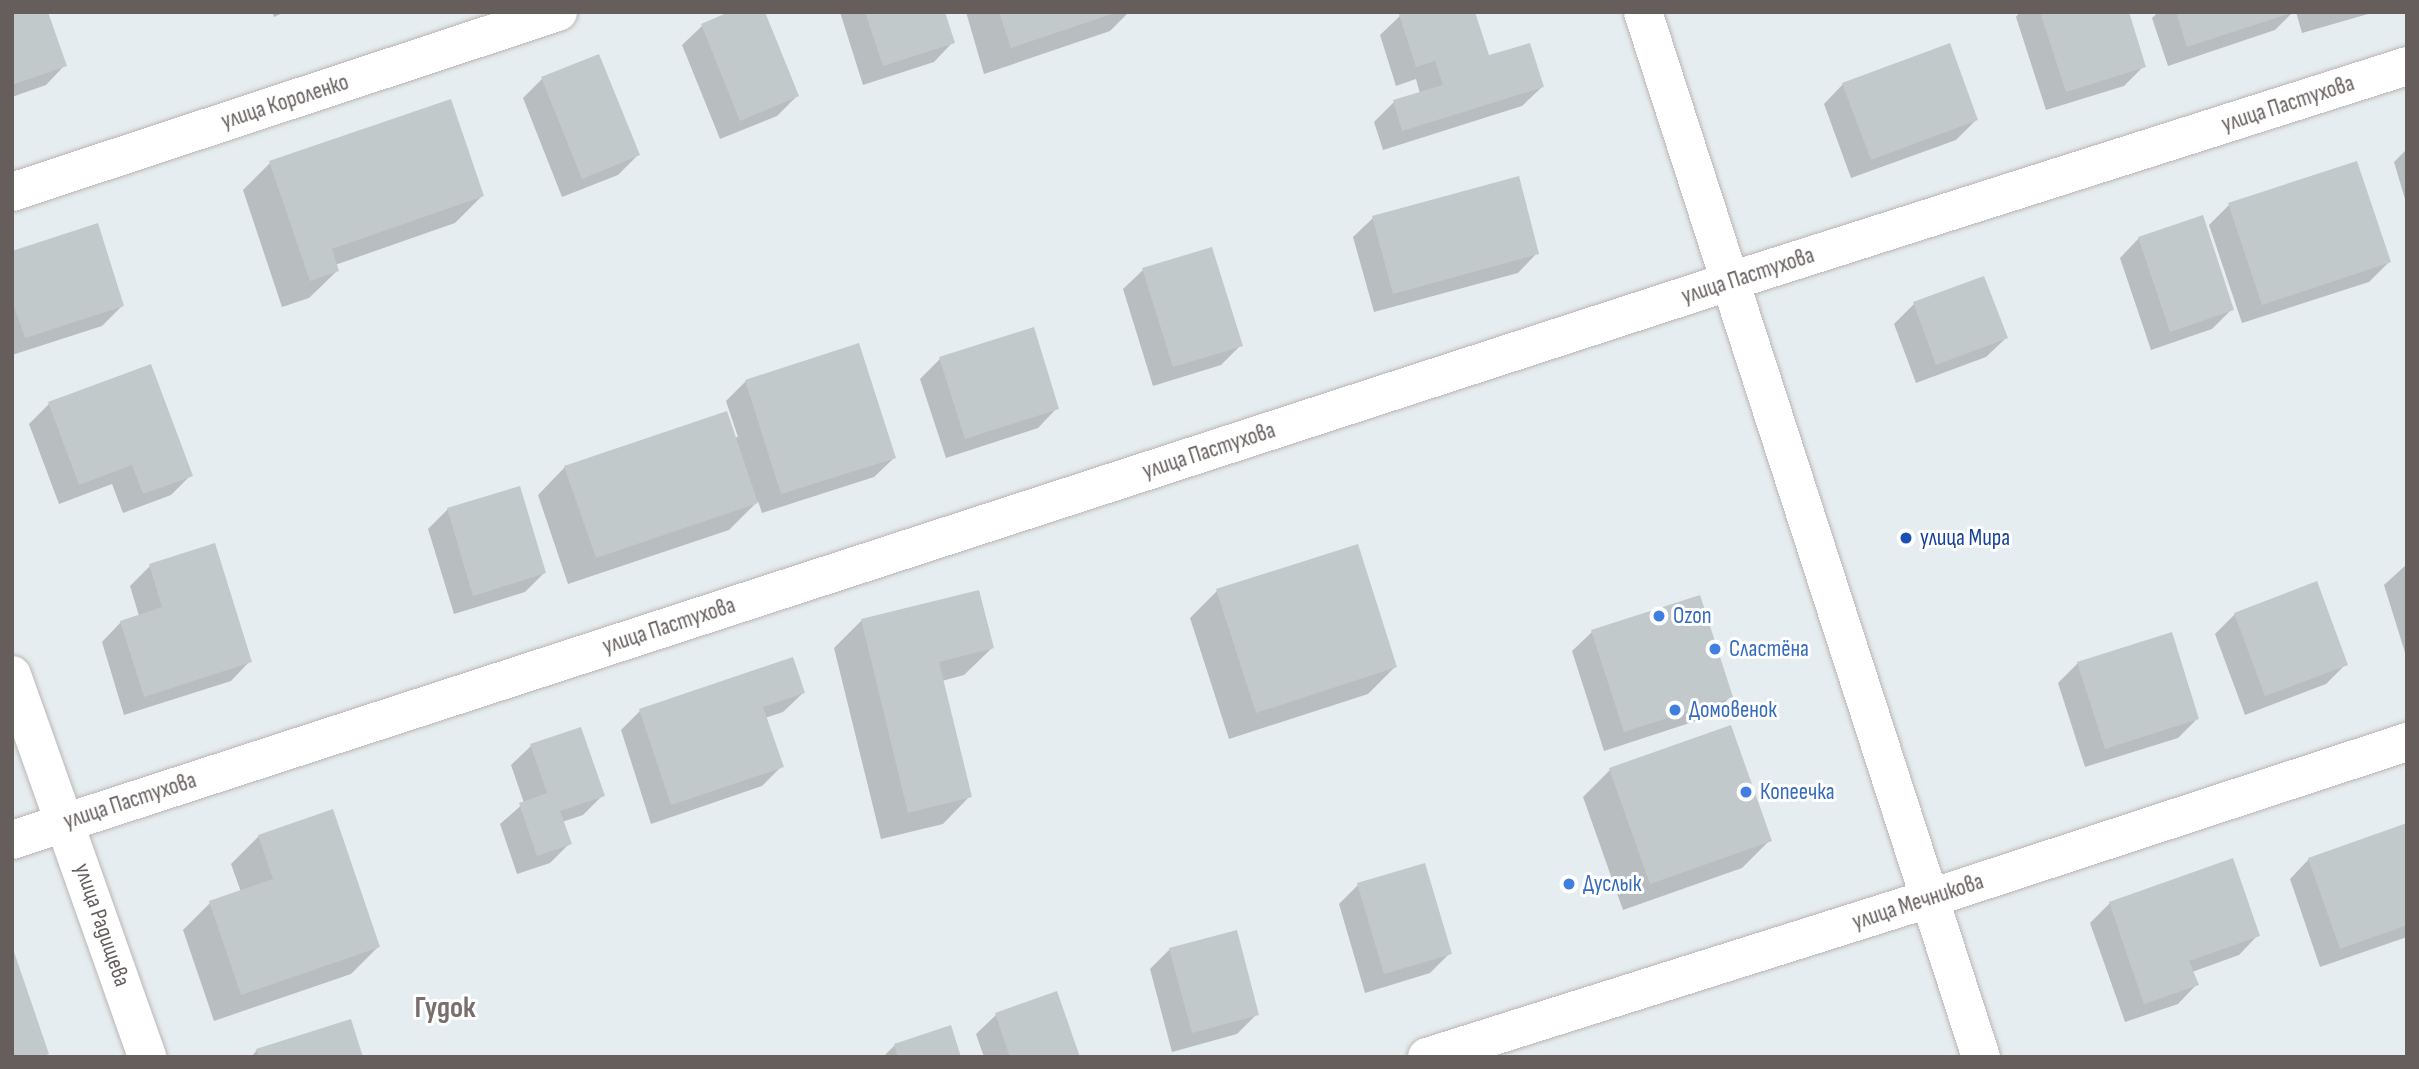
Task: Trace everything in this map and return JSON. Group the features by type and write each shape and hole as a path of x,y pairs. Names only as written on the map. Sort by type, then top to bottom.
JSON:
{"street":[{"name":"улица Короленко","path":"12,192 558,12"},
{"path":"1643,12 1981,1057"},
{"name":"улица Пастухова","path":"12,840 1731,281 2407,66"},
{"name":"улица Радищева","path":"12,675 147,1057"},
{"name":"улица Мечникова","path":"1427,1057 1928,899 2407,741"}],"building":[{"path":"12,12 48,12 67,66 12,85"},
{"path":"729,12 765,12 799,96 740,121 701,24"},
{"path":"865,12 945,12 955,43 883,66"},
{"path":"999,12 1115,12 1115,13 1011,48"},
{"path":"1475,12 1489,55 1530,43 1544,87 1402,131 1393,100 1443,85 1435,61 1416,67 1399,14"},
{"path":"2040,12 2129,12 2146,67 2066,92"},
{"path":"2176,12 2291,12 2291,13 2187,47"},
{"path":"1950,43 1978,120 1871,160 1842,83"},
{"path":"599,54 640,155 582,179 541,77"},
{"path":"451,99 484,196 332,249 339,271 310,281 269,161"},
{"path":"2357,161 2391,262 2262,305 2228,203"},
{"path":"1519,176 1539,254 1393,294 1372,216"},
{"path":"2203,215 2234,310 2170,332 2138,237"},
{"path":"98,223 124,306 25,338 12,300 12,251"},
{"path":"1212,247 1243,346 1173,367 1142,268"},
{"path":"1984,276 2008,338 1936,365 1913,302"},
{"path":"1034,327 1059,409 965,439 939,357"},
{"path":"859,343 896,458 781,494 745,380"},
{"path":"151,364 193,476 143,494 132,465 79,485 48,402"},
{"path":"727,411 758,503 596,558 564,466"},
{"path":"520,486 546,573 473,596 447,508"},
{"path":"215,543 252,662 144,697 120,621 162,607 149,564"},
{"path":"1358,544 1397,667 1256,713 1216,589"},
{"path":"2317,581 2348,665 2265,696 2234,613"},
{"path":"979,590 994,648 939,662 972,797 908,813 861,619"},
{"path":"1700,595 1733,697 1624,732 1591,630"},
{"path":"2172,632 2199,719 2105,749 2077,662"},
{"path":"793,657 805,693 763,707 784,767 671,805 639,709"},
{"path":"1731,725 1772,841 1650,884 1609,768"},
{"path":"581,727 605,796 560,811 572,844 537,856 519,803 547,793 530,744"},
{"path":"333,809 380,947 241,995 209,901 273,879 258,835"},
{"path":"2407,823 2407,925 2340,949 2308,858"},
{"path":"2233,858 2260,936 2189,961 2199,985 2144,1004 2109,902"},
{"path":"1425,863 1452,954 1384,974 1357,883"},
{"path":"1237,930 1259,1015 1192,1033 1169,948"},
{"path":"12,946 49,1054 41,1057 12,1057"},
{"path":"1057,991 1080,1057 1010,1057 995,1013"},
{"path":"351,1019 363,1057 259,1057 256,1049"},
{"path":"951,1025 961,1057 898,1057 894,1044"}],"place":[{"name":"улица Мира","path":"1906,538"},
{"name":"Ozon","path":"1659,616"},
{"name":"Сластёна","path":"1715,649"},
{"name":"Домовенок","path":"1675,710"},
{"name":"Копеечка","path":"1746,792"},
{"name":"Дуслык","path":"1569,884"}],"district":[{"name":"Гудок","path":"445,1008"}]}
